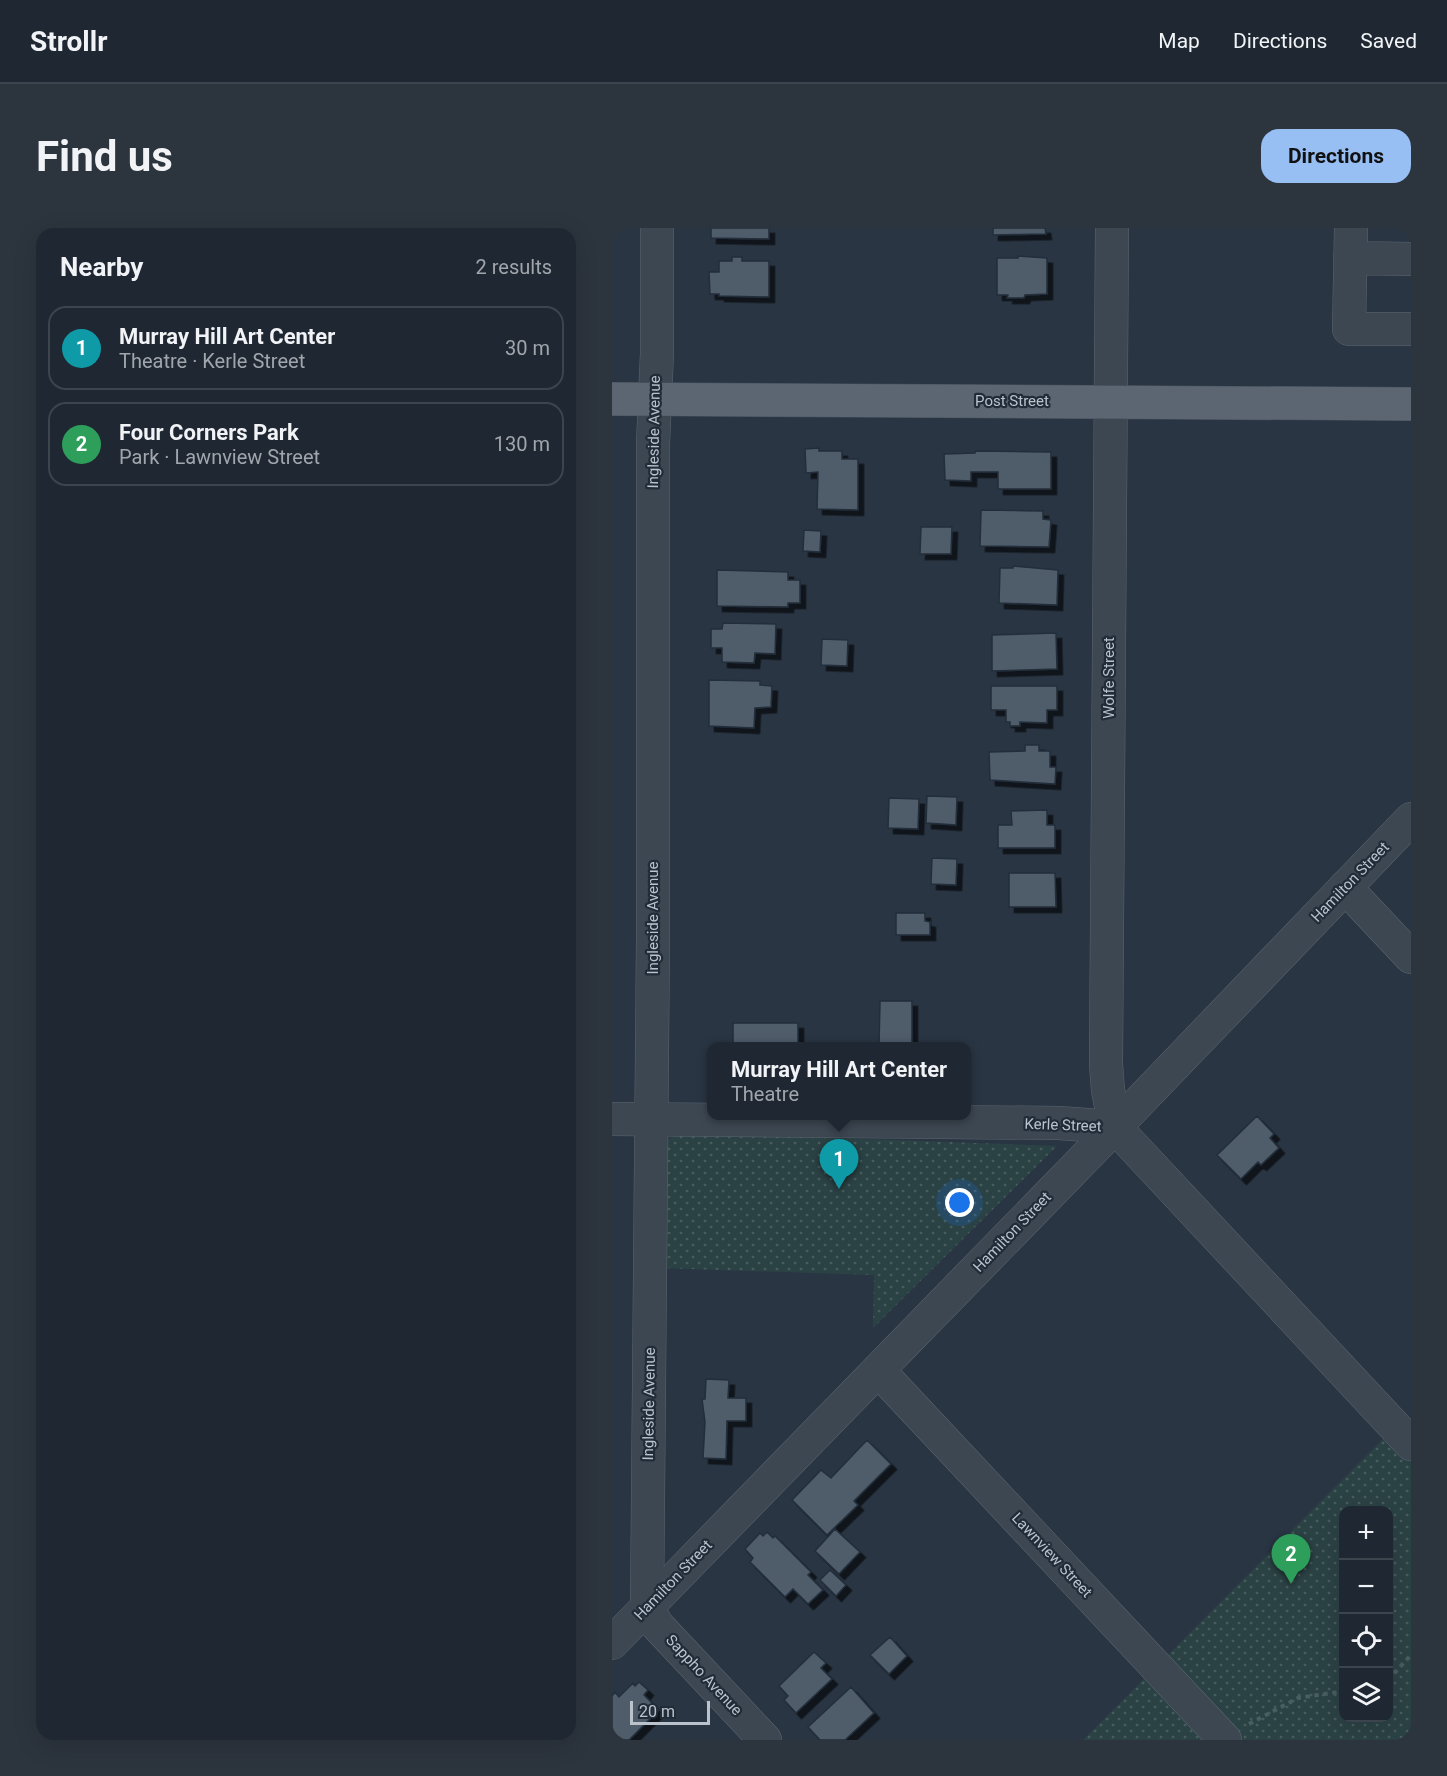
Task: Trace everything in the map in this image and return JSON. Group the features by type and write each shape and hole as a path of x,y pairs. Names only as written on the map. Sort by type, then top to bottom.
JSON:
{"main road":[{"name":"Post Street","path":"612,399 1411,404"}],"street":[{"name":"Ingleside Avenue","path":"647,1607 657,228"},
{"name":"Wolfe Street","path":"1112,228 1106,1064 1115,1127"},
{"path":"1411,259 1350,243 1349,329 1411,329"},
{"name":"Hamilton Street","path":"612,1643 1115,1127 1411,819"},
{"path":"1345,887 1411,957"},
{"name":"Kerle Street","path":"612,1119 707,1120"},
{"name":"Kerle Street","path":"753,1120 1059,1123 1115,1127 1411,1444"},
{"name":"Lawnview Street","path":"878,1370 1236,1732"},
{"name":"Sappho Avenue","path":"647,1607 657,1625 765,1740"}],"path":[{"path":"1393,1675 1411,1654"},
{"path":"1236,1732 1298,1698 1339,1692"}],"green space":[{"path":"677,1132 1057,1146 873,1328 874,1275 660,1268 660,1147"},
{"path":"1395,1427 1411,1444 1411,1740 1083,1740"}],"building":[{"path":"711,228 769,228 769,239 711,238"},
{"path":"993,228 1045,228 1046,234 993,235"},
{"path":"1018,256 1047,258 1047,294 1025,295 1024,298 1007,298 1008,295 997,295 997,258 1018,258"},
{"path":"732,257 742,257 742,261 769,261 769,297 710,294 709,272 719,272 719,261 732,261"},
{"path":"819,448 819,451 842,451 842,459 858,459 858,510 817,509 818,472 806,473 805,449"},
{"path":"975,451 1051,452 1051,489 998,489 998,472 971,472 971,481 945,480 944,454 975,453"},
{"path":"981,510 1043,511 1043,519 1051,520 1049,547 980,546"},
{"path":"921,527 952,527 951,554 920,554"},
{"path":"804,530 821,531 820,552 803,551"},
{"path":"1013,566 1058,570 1057,605 999,603 1000,568 1013,568"},
{"path":"717,570 788,572 788,580 800,580 800,603 788,603 788,607 717,606"},
{"path":"723,623 776,624 775,654 755,653 754,663 722,662 722,648 711,648 711,629 722,629"},
{"path":"1056,633 1057,669 992,671 992,635"},
{"path":"822,639 848,640 847,666 821,665"},
{"path":"709,680 760,681 760,685 772,686 771,707 755,708 754,728 709,726"},
{"path":"991,686 1057,686 1057,710 1047,710 1047,723 1020,722 1020,726 1010,726 1010,722 1006,722 1006,710 991,710"},
{"path":"1025,745 1039,745 1039,751 1050,751 1050,767 1056,767 1055,784 990,780 989,752 1025,751"},
{"path":"927,796 957,797 956,825 926,823"},
{"path":"889,798 919,799 918,829 888,828"},
{"path":"1047,810 1047,825 1055,825 1055,848 998,848 998,825 1012,825 1011,811"},
{"path":"932,858 957,859 956,885 931,884"},
{"path":"1009,873 1055,873 1056,907 1009,907"},
{"path":"896,913 925,913 925,921 930,922 930,935 896,935"},
{"path":"880,1001 912,1001 912,1042 879,1042"},
{"path":"733,1023 798,1023 798,1042 733,1042"},
{"path":"1257,1116 1274,1134 1270,1138 1279,1148 1261,1165 1258,1162 1241,1179 1217,1155"},
{"path":"706,1379 729,1380 728,1398 746,1398 746,1421 727,1421 726,1459 703,1458 705,1422 702,1399 705,1399"},
{"path":"867,1440 891,1464 854,1501 858,1505 827,1535 792,1500 821,1470 831,1478"},
{"path":"835,1529 860,1552 839,1574 815,1551"},
{"path":"767,1532 773,1538 775,1536 811,1572 808,1575 823,1590 808,1604 793,1589 785,1597 750,1562 753,1558 745,1549 760,1533 763,1536"},
{"path":"830,1570 846,1585 836,1596 820,1580"},
{"path":"890,1637 907,1656 889,1674 870,1655"},
{"path":"814,1652 826,1663 821,1668 832,1679 796,1713 784,1700 788,1696 779,1686"},
{"path":"639,1682 648,1690 644,1695 659,1710 629,1740 618,1740 612,1734 612,1696 615,1692 619,1697 633,1683 635,1686"},
{"path":"851,1687 874,1713 845,1740 820,1740 808,1727"}],"place":[{"name":"Murray Hill Art Center","path":"839,1189"},
{"name":"Four Corners Park","path":"1291,1584"}]}
